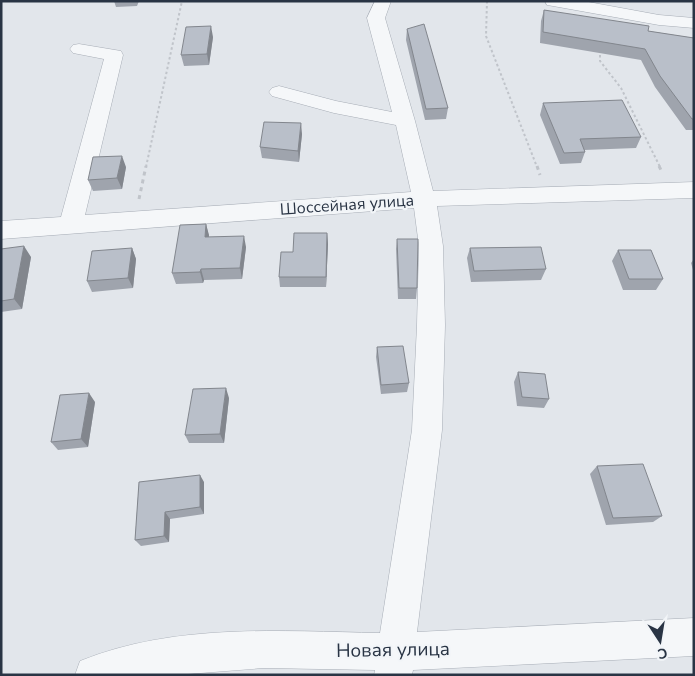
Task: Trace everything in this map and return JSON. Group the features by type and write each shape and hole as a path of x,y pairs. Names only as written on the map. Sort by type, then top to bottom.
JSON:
{"street":[{"path":"384,1 376,18 405,121 424,199 431,246 431,325 426,430 395,663"},
{"path":"554,1 659,20 694,23"},
{"path":"71,225 114,54 79,49"},
{"path":"279,92 334,107 405,121"},
{"name":"Шоссейная улица","path":"1,230 424,199 694,190"},
{"name":"Новая улица","path":"94,675 161,656 264,649 395,663 694,637"}],"path":[{"path":"134,221 182,1"},
{"path":"487,1 486,36 548,195"},
{"path":"600,10 600,61 621,88 671,190"}],"building":[{"path":"544,10 649,26 648,31 694,38 694,119 692,119 660,76 645,49 543,32"},
{"path":"424,24 448,108 426,109 407,29"},
{"path":"211,26 207,54 181,55 186,27"},
{"path":"622,100 641,137 580,139 585,152 564,153 543,103"},
{"path":"264,122 301,123 298,151 260,147"},
{"path":"122,156 117,178 88,180 93,157"},
{"path":"206,224 205,237 244,236 240,268 201,269 200,272 172,273 180,225"},
{"path":"294,233 327,233 326,277 279,277 281,252 293,252"},
{"path":"397,239 418,239 417,288 399,288"},
{"path":"24,246 14,299 1,301 1,249"},
{"path":"541,247 546,269 474,271 470,248"},
{"path":"132,248 128,278 87,281 92,251"},
{"path":"618,250 651,250 663,279 629,279"},
{"path":"403,346 409,383 381,385 377,347"},
{"path":"518,372 545,374 549,399 522,397"},
{"path":"226,388 220,434 185,435 193,389"},
{"path":"89,393 81,439 51,442 60,395"},
{"path":"643,464 662,516 613,518 597,466"},
{"path":"200,475 200,507 165,512 164,536 135,540 139,482"}]}
